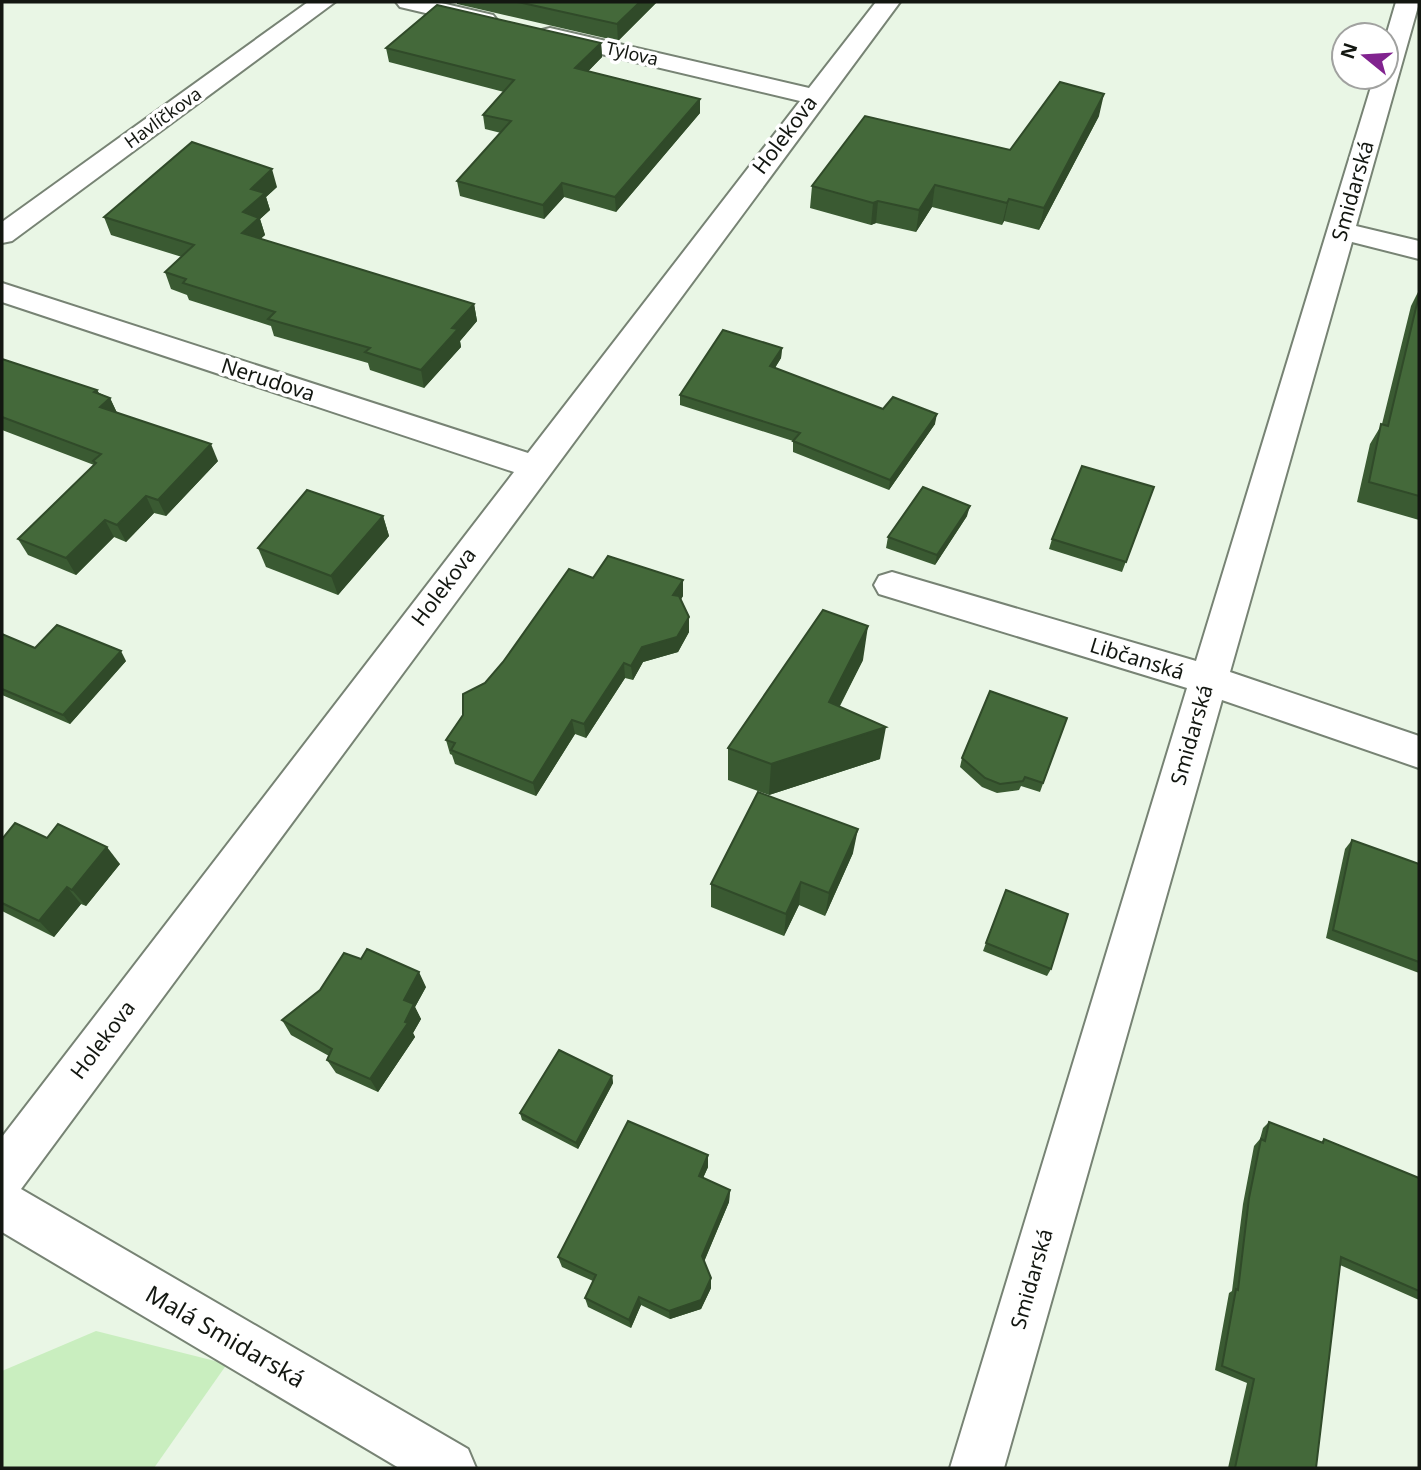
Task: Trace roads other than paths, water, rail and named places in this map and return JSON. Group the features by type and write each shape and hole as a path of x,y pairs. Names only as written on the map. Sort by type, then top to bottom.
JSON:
{"street":[{"name":"Havlíčkova","path":"2,234 323,2"},
{"path":"408,2 503,24"},
{"name":"Holekova","path":"2,1175 534,467 888,2"},
{"name":"Smidarská","path":"977,1468 1408,2"},
{"name":"Tylova","path":"530,30 814,97"},
{"path":"1342,231 1419,250"},
{"name":"Nerudova","path":"2,292 534,467"},
{"name":"Libčanská","path":"892,585 1209,680 1419,752"},
{"name":"Malá Smidarská","path":"2,1205 449,1468"}]}
